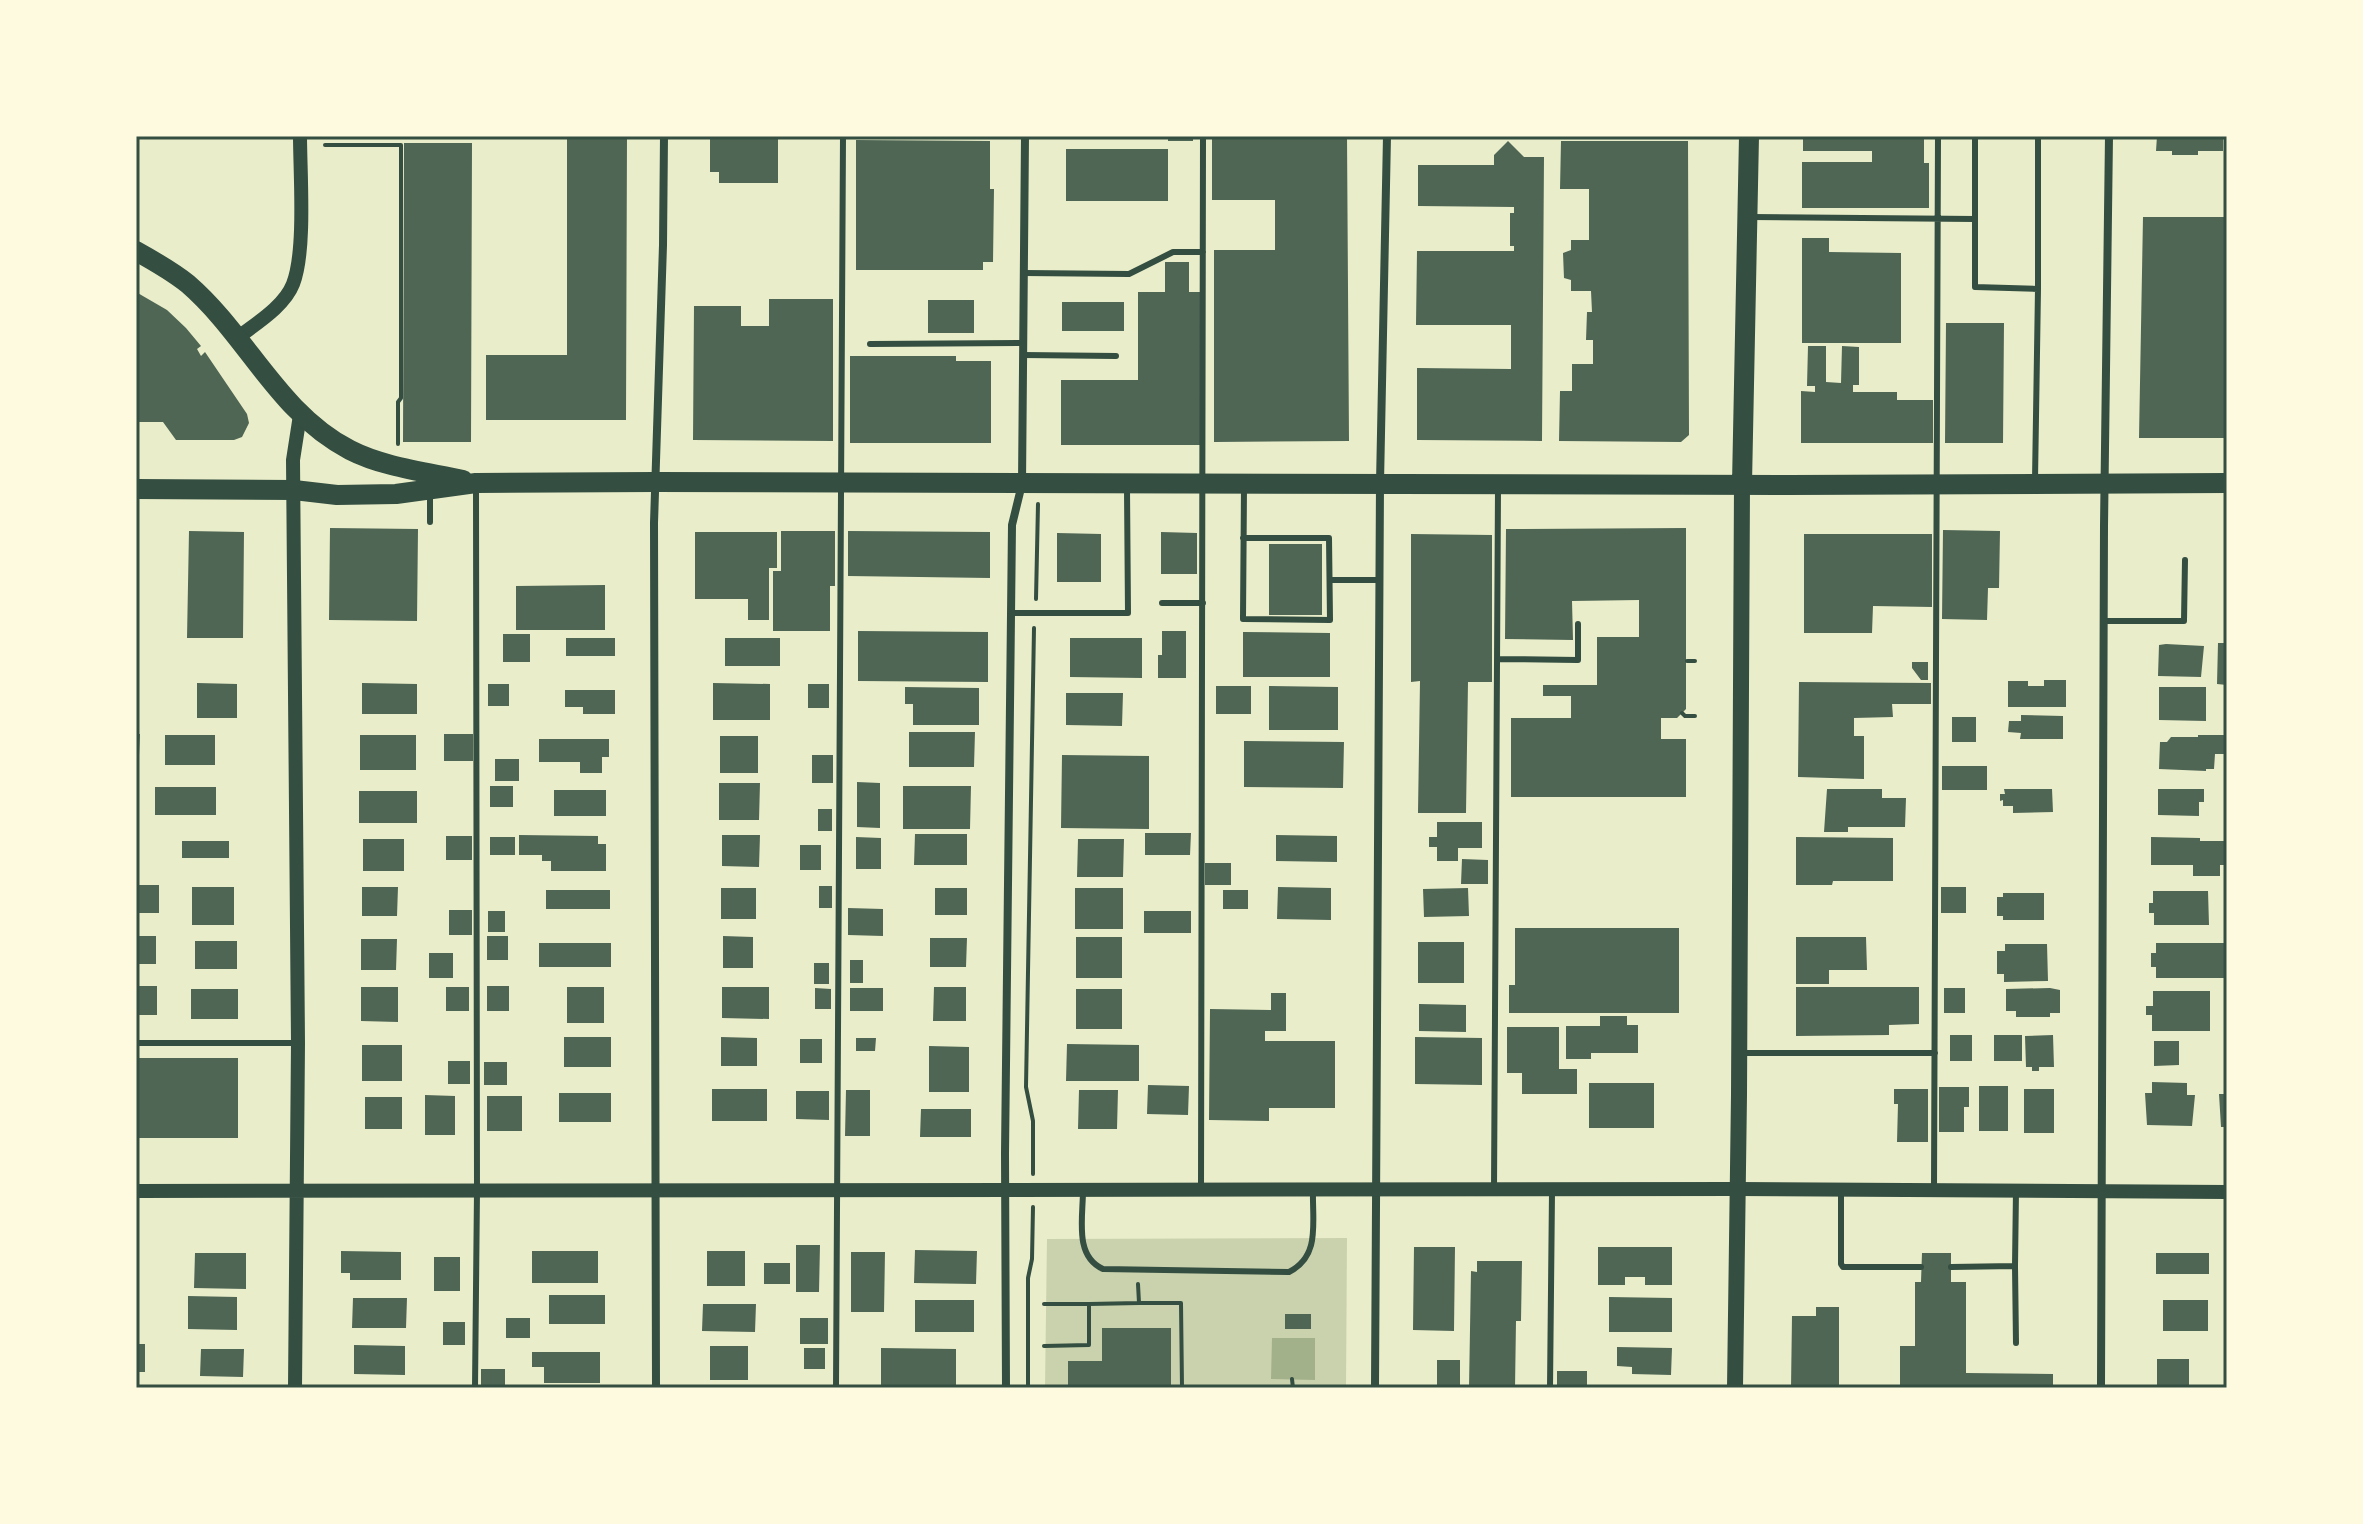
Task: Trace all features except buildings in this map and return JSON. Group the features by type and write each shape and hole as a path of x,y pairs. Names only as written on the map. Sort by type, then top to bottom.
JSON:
{"main road":[{"path":"1735,1388 1742,484 1749,136"},
{"path":"136,251 188,285 300,415 352,451 398,466 476,483"},
{"path":"136,489 294,490 337,495 396,494 476,483 2227,483"}],"street":[{"path":"236,339 278,305 293,284 299,255 300,136"},
{"path":"656,1388 655,482 664,136"},
{"path":"1006,1388 1012,525 1022,484 1025,136"},
{"path":"1375,1388 1380,483 1387,136"},
{"path":"2101,1388 2104,484 2109,136"},
{"path":"295,1388 298,1043 293,460 300,415"},
{"path":"136,1191 1738,1189 2227,1192"}],"lane":[{"path":"836,1388 843,136"},
{"path":"1201,1190 1203,136"},
{"path":"1934,1190 1938,136"},
{"path":"1975,136 1975,287 2038,289"},
{"path":"2035,484 2038,136"},
{"path":"1748,217 1975,219"},
{"path":"1024,273 1129,274 1173,252 1203,252"},
{"path":"870,344 1023,343"},
{"path":"1023,355 1116,356"},
{"path":"475,1388 476,483"},
{"path":"1012,613 1128,613 1127,483"},
{"path":"1243,538 1329,538 1330,620 1243,619 1243,538 1244,483"},
{"path":"1494,1190 1498,483"},
{"path":"430,489 430,522"},
{"path":"2104,621 2184,621 2185,560"},
{"path":"1330,580 1380,580"},
{"path":"1162,603 1203,603"},
{"path":"1498,659 1578,660 1578,624"},
{"path":"136,1043 298,1043"},
{"path":"1739,1053 1935,1053"},
{"path":"1550,1388 1552,1189"},
{"path":"1083,1190 1083,1247 1093,1265 1103,1269 1289,1272 1303,1265 1311,1253 1313,1190"},
{"path":"1841,1190 1843,1267 1921,1267"},
{"path":"2016,1190 2016,1343"},
{"path":"1951,1267 2015,1266"}],"path":[{"path":"325,145 401,145 401,398 398,402 398,444"},
{"path":"1028,1388 1033,1121 1026,1087 1038,513"},
{"path":"1687,661 1695,661"},
{"path":"1682,713 1695,716"},
{"path":"1138,1270 1139,1303"},
{"path":"1044,1304 1181,1303 1182,1388"},
{"path":"1044,1346 1089,1345 1089,1304"},
{"path":"1292,1379 1293,1388"}],"shaded area":[{"path":"1347,1238 1346,1388 1045,1388 1047,1239"},
{"path":"1272,1338 1315,1338 1315,1380 1271,1379"}]}
